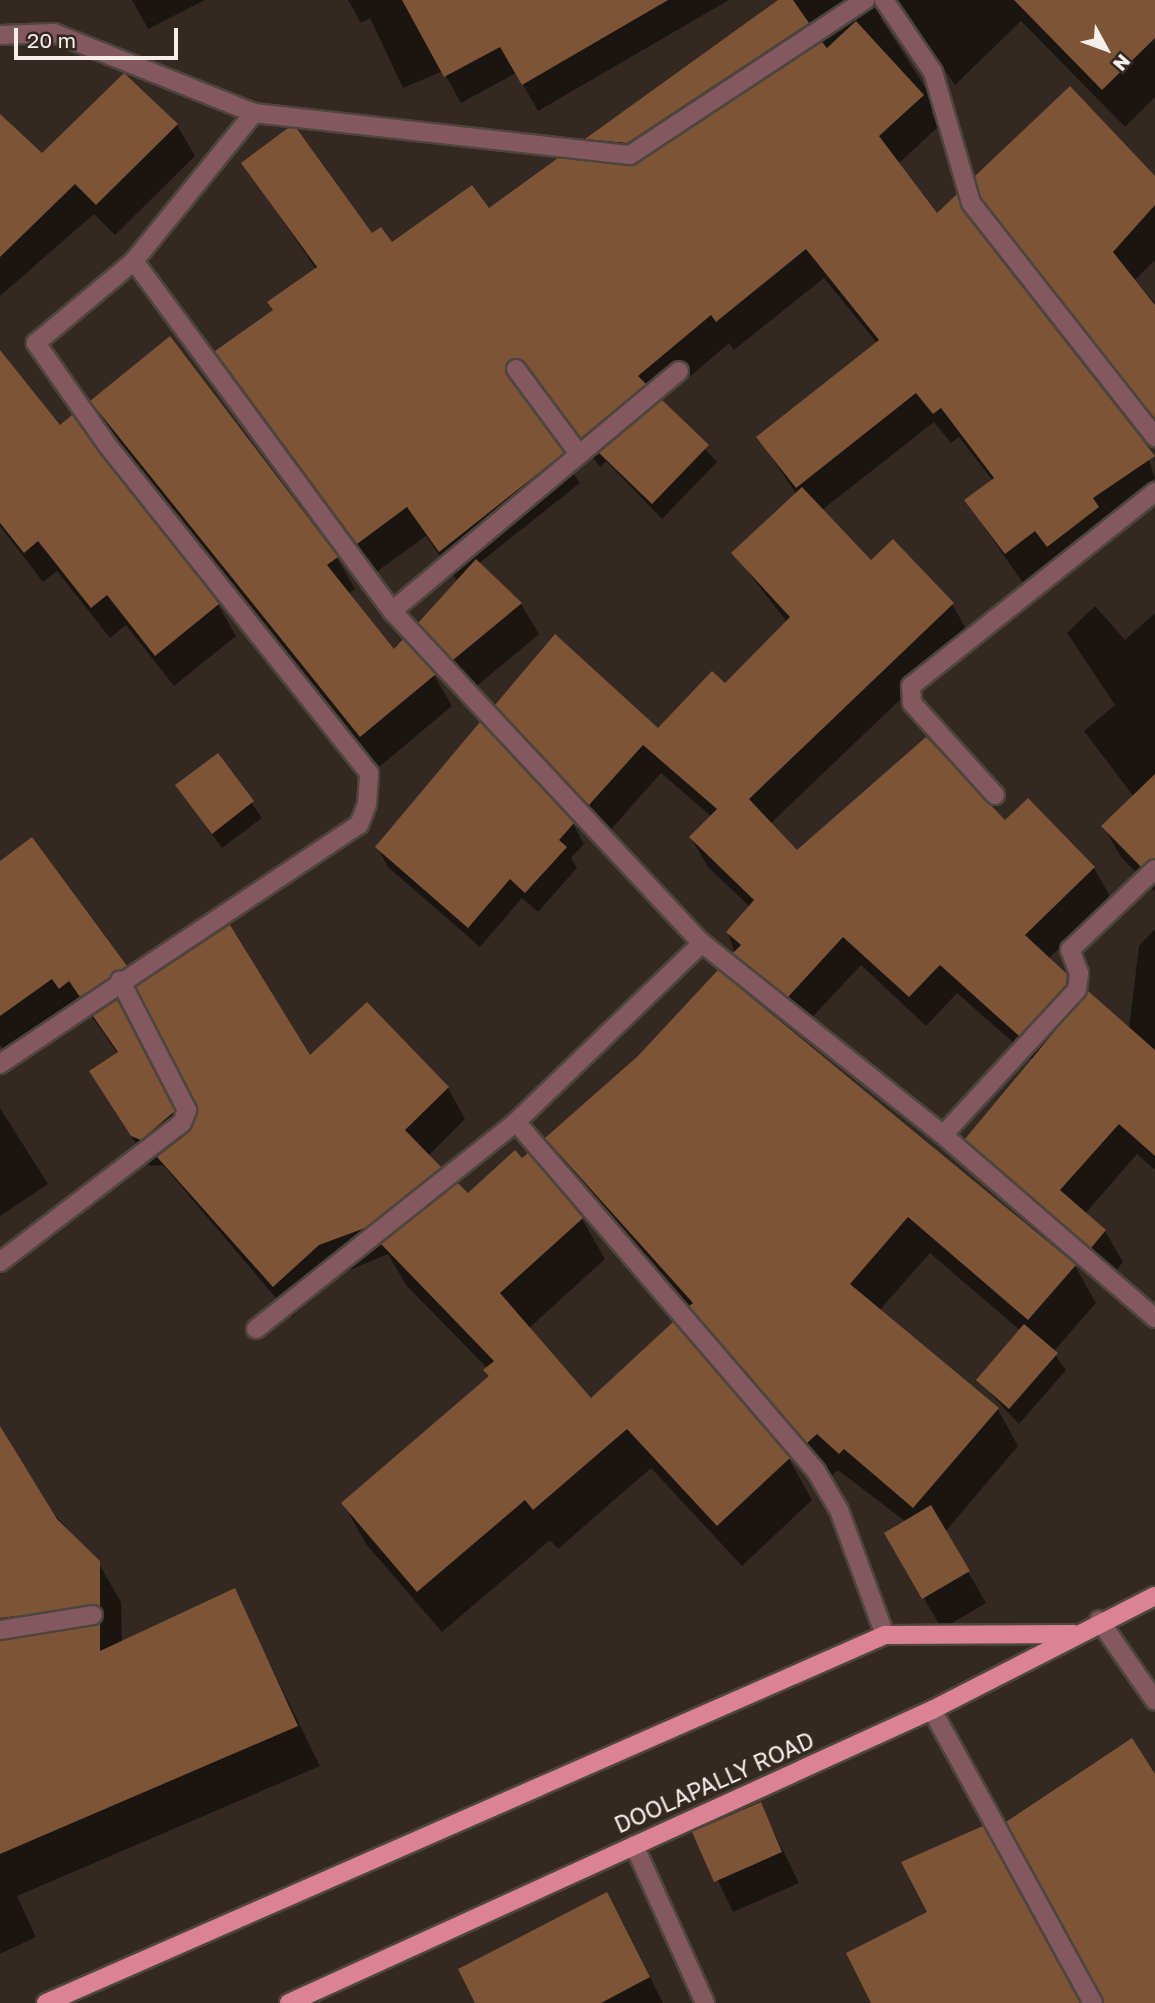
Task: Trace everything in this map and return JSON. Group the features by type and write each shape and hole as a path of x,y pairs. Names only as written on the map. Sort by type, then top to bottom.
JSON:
{"main road":[{"name":"DOOLAPALLY ROAD","path":"289,2003 932,1710 1099,1620 1155,1595"},
{"path":"46,2003 885,1635 1074,1634"}],"street":[{"path":"0,34 54,33 254,113 629,155 865,0"},
{"path":"884,0 933,72 971,203 1155,437"},
{"path":"0,1064 120,980 359,825 369,773 108,446 36,343 134,261 254,113"},
{"path":"134,261 392,611 702,943 943,1135 1155,1318"},
{"path":"516,369 579,454"},
{"path":"392,611 679,371"},
{"path":"995,795 912,703 911,686 1155,492"},
{"path":"943,1135 1077,990 1079,973 1070,950 1155,869"},
{"path":"256,1329 516,1122 702,943"},
{"path":"0,1262 182,1123 187,1110 120,980"},
{"path":"516,1122 816,1471 839,1510 885,1635"},
{"path":"0,1630 93,1615"},
{"path":"1099,1620 1155,1701"},
{"path":"932,1710 1093,2003"},
{"path":"634,1845 705,2003"}],"building":[{"path":"402,0 668,0 522,85 500,47 444,77"},
{"path":"778,0 793,0 809,23 627,143 585,139"},
{"path":"1014,0 1155,0 1155,38 1102,90"},
{"path":"856,21 924,95 879,136 937,213 957,194 962,210 1155,456 1093,498 1099,507 1047,547 1035,531 1005,554 964,500 994,478 941,408 933,414 916,393 796,488 756,437 879,340 806,249 716,322 711,315 638,376 646,384 581,438 525,362 510,360 507,375 564,453 439,552 407,507 357,544 215,351 273,310 267,302 317,267 241,163 288,128 297,129 372,233 381,227 392,242 472,185 489,208 558,158 636,164 822,42 827,48"},
{"path":"124,73 178,124 96,205 75,184 0,257 0,114 42,153"},
{"path":"1070,86 1155,176 1155,205 1113,252 1155,305 1155,419 981,198 975,176"},
{"path":"170,336 338,557 327,565 394,649 403,639 436,674 360,737 90,401"},
{"path":"0,350 60,425 72,415 219,604 155,656 107,595 91,608 38,541 24,553 0,523"},
{"path":"662,400 709,445 652,504 599,453"},
{"path":"802,487 871,560 893,539 954,603 749,799 797,850 926,737 1005,820 1028,798 1095,867 1025,935 1067,974 1066,985 1019,1036 940,965 909,997 843,937 788,997 733,953 741,945 726,932 754,900 689,837 717,809 643,745 589,805 495,705 555,634 658,728 712,671 725,683 790,617 731,553"},
{"path":"476,559 522,603 453,660 418,623"},
{"path":"480,722 574,823 559,840 567,847 525,893 510,879 468,928 375,847"},
{"path":"218,753 254,801 212,834 175,785"},
{"path":"1155,774 1155,858 1141,867 1101,826"},
{"path":"32,837 127,966 80,997 69,981 59,989 52,979 0,1016 0,861"},
{"path":"230,925 310,1055 367,1002 449,1087 405,1130 441,1167 365,1228 319,1245 273,1287 157,1157 189,1132 198,1109 136,987"},
{"path":"718,970 1076,1265 1028,1320 908,1217 850,1284 999,1408 913,1508 844,1449 839,1454 817,1434 807,1443 689,1306 693,1303 545,1138 638,1056"},
{"path":"1088,991 1155,1050 1155,1156 1119,1124 1060,1190 1106,1230 1091,1248 965,1139"},
{"path":"117,1000 175,1111 141,1140 131,1136 89,1071 118,1052 93,1016"},
{"path":"515,1150 522,1158 528,1153 583,1218 500,1293 591,1398 673,1322 790,1458 717,1526 627,1429 533,1510 525,1500 417,1592 341,1503 489,1376 483,1370 494,1361 381,1244 458,1183 468,1193"},
{"path":"1024,1324 1058,1353 1009,1409 976,1380"},
{"path":"0,1426 57,1519 100,1561 100,1606 0,1618"},
{"path":"931,1505 970,1571 922,1599 884,1533"},
{"path":"235,1588 298,1726 0,1854 0,1641 100,1624 100,1651"},
{"path":"1132,1738 1155,1774 1155,2003 1104,2003 1006,1822"},
{"path":"761,1802 782,1852 714,1882 692,1832"},
{"path":"983,1826 1080,2003 871,2003 846,1953 927,1912 901,1862"},
{"path":"607,1892 650,1977 601,2003 475,2003 458,1969"}]}
